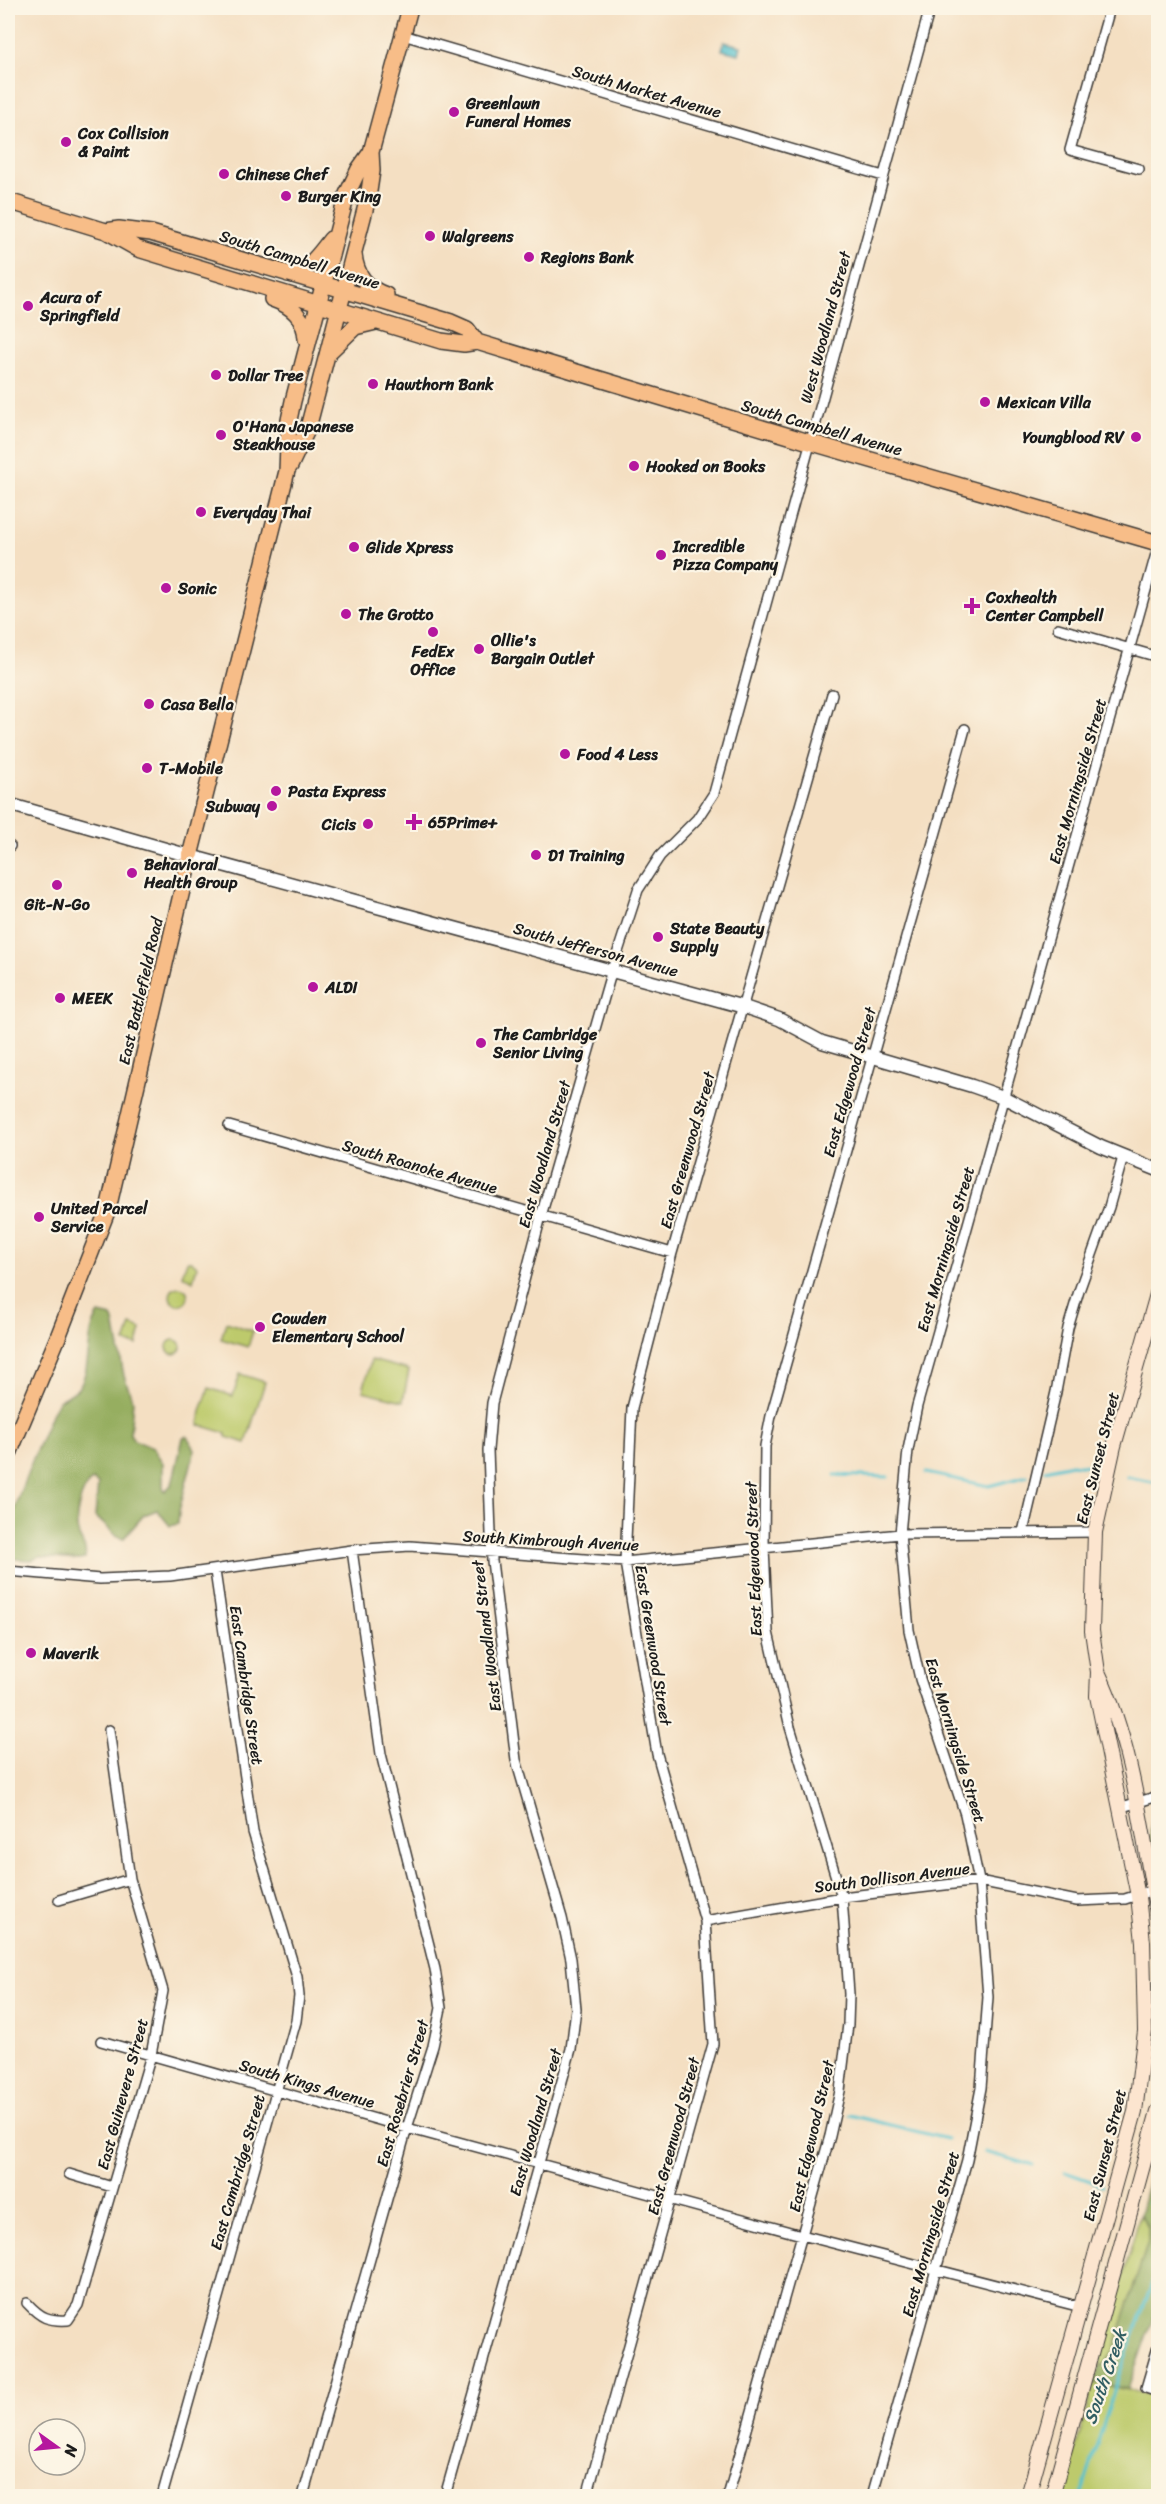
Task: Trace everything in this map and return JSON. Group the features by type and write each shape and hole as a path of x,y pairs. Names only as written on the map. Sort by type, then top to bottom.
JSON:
{"main road":[{"path":"287,471 308,428 342,290 369,198 372,171 371,152 410,8"},
{"path":"287,471 289,420 322,284 347,194 359,169 371,152"},
{"name":"South Campbell Avenue","path":"8,201 106,231 138,249 377,322 441,341 464,344 477,342 1158,545"},
{"name":"South Campbell Avenue","path":"106,231 119,229 151,233 441,319 467,329 477,342"},
{"path":"288,274 300,272 314,261 337,232"},
{"path":"353,252 357,271 371,289 427,310 441,319"},
{"path":"198,268 227,284 281,302 293,309 304,325 306,349"},
{"path":"326,356 355,327 366,322 377,322"},
{"name":"East Battlefield Road","path":"8,1456 108,1209 190,856 287,471"},
{"name":"East Sunset Street","path":"1028,2496 1135,2112 1145,2031 1143,1942 1138,1896 1098,1696 1098,1672 1092,1631 1095,1532 1114,1446 1158,1291"},
{"name":"East Sunset Street","path":"1098,1672 1113,1704 1137,1803 1158,1917"},
{"path":"1052,2496 1158,2111"}],"street":[{"name":"West Woodland Street","path":"714,793 930,8"},
{"path":"1110,8 1070,150 1139,169"},
{"name":"South Market Avenue","path":"402,35 883,176"},
{"name":"East Morningside Street","path":"872,2496 967,2160 981,2088 988,1997 979,1881 966,1814 920,1678 909,1630 900,1533 908,1450 917,1406 1158,545"},
{"path":"1058,628 1158,657"},
{"name":"East Greenwood Street","path":"587,2496 713,2044 705,1921 657,1754 625,1562 632,1408 672,1253 832,694"},
{"name":"East Edgewood Street","path":"728,2496 830,2136 840,2091 849,1994 842,1897 790,1727 768,1632 764,1548 765,1446 771,1416 871,1057 965,729"},
{"name":"East Woodland Street","path":"445,2496 571,2049 576,2009 571,1959 562,1918 516,1760 491,1553 488,1450 492,1403 541,1216 612,970 638,890 660,856 698,819 714,793"},
{"name":"South Jefferson Avenue","path":"8,804 744,1007 778,1018 822,1042 1003,1097 1123,1157 1158,1170"},
{"name":"South Roanoke Avenue","path":"229,1126 672,1253"},
{"path":"1023,1532 1056,1392 1068,1328 1109,1207 1123,1157"},
{"name":"South Kimbrough Avenue","path":"8,1571 100,1580 170,1576 352,1550 410,1546 625,1562 900,1533 1095,1532"},
{"name":"East Rosebrier Street","path":"303,2496 407,2128 433,2046 441,2008 435,1969 381,1754 352,1550"},
{"name":"East Cambridge Street","path":"162,2496 296,2021 298,1987 253,1832 215,1571"},
{"name":"East Guinevere Street","path":"27,2303 39,2316 55,2320 68,2320 78,2306 151,2055 163,1991 130,1879 109,1730"},
{"path":"1119,1808 1158,1796"},
{"path":"59,1900 130,1879"},
{"name":"South Dollison Avenue","path":"705,1921 842,1897 979,1881 1077,1901 1107,1901 1138,1896 1153,1890"},
{"name":"South Kings Avenue","path":"101,2042 407,2128 1081,2307"},
{"path":"69,2174 112,2187"},
{"path":"1158,2347 1146,2388 1158,2392"}],"green space":[{"path":"187,1261 197,1266 193,1281 182,1275"},
{"path":"179,1287 185,1290 188,1296 185,1302 179,1305 173,1302 170,1296 173,1290"},
{"path":"99,1314 112,1317 114,1321 124,1376 133,1401 130,1434 134,1440 153,1448 163,1463 165,1491 172,1484 183,1438 187,1436 195,1449 179,1511 178,1524 170,1526 157,1510 144,1515 123,1539 119,1537 95,1517 98,1484 92,1480 84,1491 77,1514 77,1529 85,1549 85,1559 39,1557 32,1560 15,1559 8,1553 9,1537 12,1519 24,1482 55,1406 79,1387 86,1369 94,1322"},
{"path":"226,1322 253,1331 248,1347 221,1339"},
{"path":"131,1325 141,1329 137,1345 125,1343"},
{"path":"171,1340 177,1340 181,1347 177,1354 171,1354 167,1350 167,1344"},
{"path":"371,1360 409,1370 403,1401 363,1391"},
{"path":"240,1374 265,1382 246,1443 226,1437 226,1433 199,1425 209,1388 233,1396"},
{"path":"1158,1812 1158,1877 1150,1835 1153,1819"},
{"path":"1158,2143 1158,2188 1148,2185"},
{"path":"1148,2185 1158,2188 1158,2303 1128,2389 1094,2383 1098,2367 1106,2363 1114,2349 1148,2242 1148,2227 1140,2215"},
{"path":"1140,2215 1148,2227 1148,2242 1114,2349 1106,2363 1098,2367"},
{"path":"1094,2383 1158,2396 1158,2496 1062,2496"}],"water":[{"path":"724,42 741,46 739,54 722,50"}],"waterway":[{"path":"1045,1470 1071,1464 1089,1466"},
{"path":"926,1473 989,1486 1027,1476"},
{"path":"835,1475 888,1477"},
{"path":"1127,1477 1158,1483"},
{"path":"850,2115 947,2139"},
{"path":"984,2152 1033,2165"},
{"path":"1065,2172 1102,2185"},
{"path":"1149,2203 1158,2207"},
{"name":"South Creek","path":"1081,2496 1119,2375 1158,2267"}],"place":[{"name":"Greenlawn Funeral Homes","path":"454,112"},
{"name":"Cox Collision & Paint","path":"66,142"},
{"name":"Chinese Chef","path":"224,174"},
{"name":"Burger King","path":"286,196"},
{"name":"Walgreens","path":"430,236"},
{"name":"Regions Bank","path":"529,257"},
{"name":"Acura of Springfield","path":"28,306"},
{"name":"Dollar Tree","path":"216,375"},
{"name":"Hawthorn Bank","path":"373,384"},
{"name":"Mexican Villa","path":"985,402"},
{"name":"O'Hana Japanese Steakhouse","path":"221,435"},
{"name":"Youngblood RV","path":"1136,437"},
{"name":"Hooked on Books","path":"634,466"},
{"name":"Everyday Thai","path":"201,512"},
{"name":"Glide Xpress","path":"354,547"},
{"name":"Incredible Pizza Company","path":"661,555"},
{"name":"Sonic","path":"166,588"},
{"name":"Coxhealth Center Campbell","path":"972,606"},
{"name":"The Grotto","path":"346,614"},
{"name":"FedEx Office","path":"433,632"},
{"name":"Ollie's Bargain Outlet","path":"479,649"},
{"name":"Casa Bella","path":"149,704"},
{"name":"Food 4 Less","path":"565,754"},
{"name":"T-Mobile","path":"147,768"},
{"name":"Pasta Express","path":"276,791"},
{"name":"Subway","path":"272,806"},
{"name":"65Prime+","path":"414,822"},
{"name":"Cicis","path":"368,824"},
{"name":"D1 Training","path":"536,855"},
{"name":"Behavioral Health Group","path":"132,873"},
{"name":"Git-N-Go","path":"57,885"},
{"name":"State Beauty Supply","path":"658,937"},
{"name":"ALDI","path":"313,987"},
{"name":"MEEK","path":"60,998"},
{"name":"The Cambridge Senior Living","path":"481,1043"},
{"name":"United Parcel Service","path":"39,1217"},
{"name":"Cowden Elementary School","path":"260,1327"},
{"name":"Maverik","path":"31,1653"}]}
